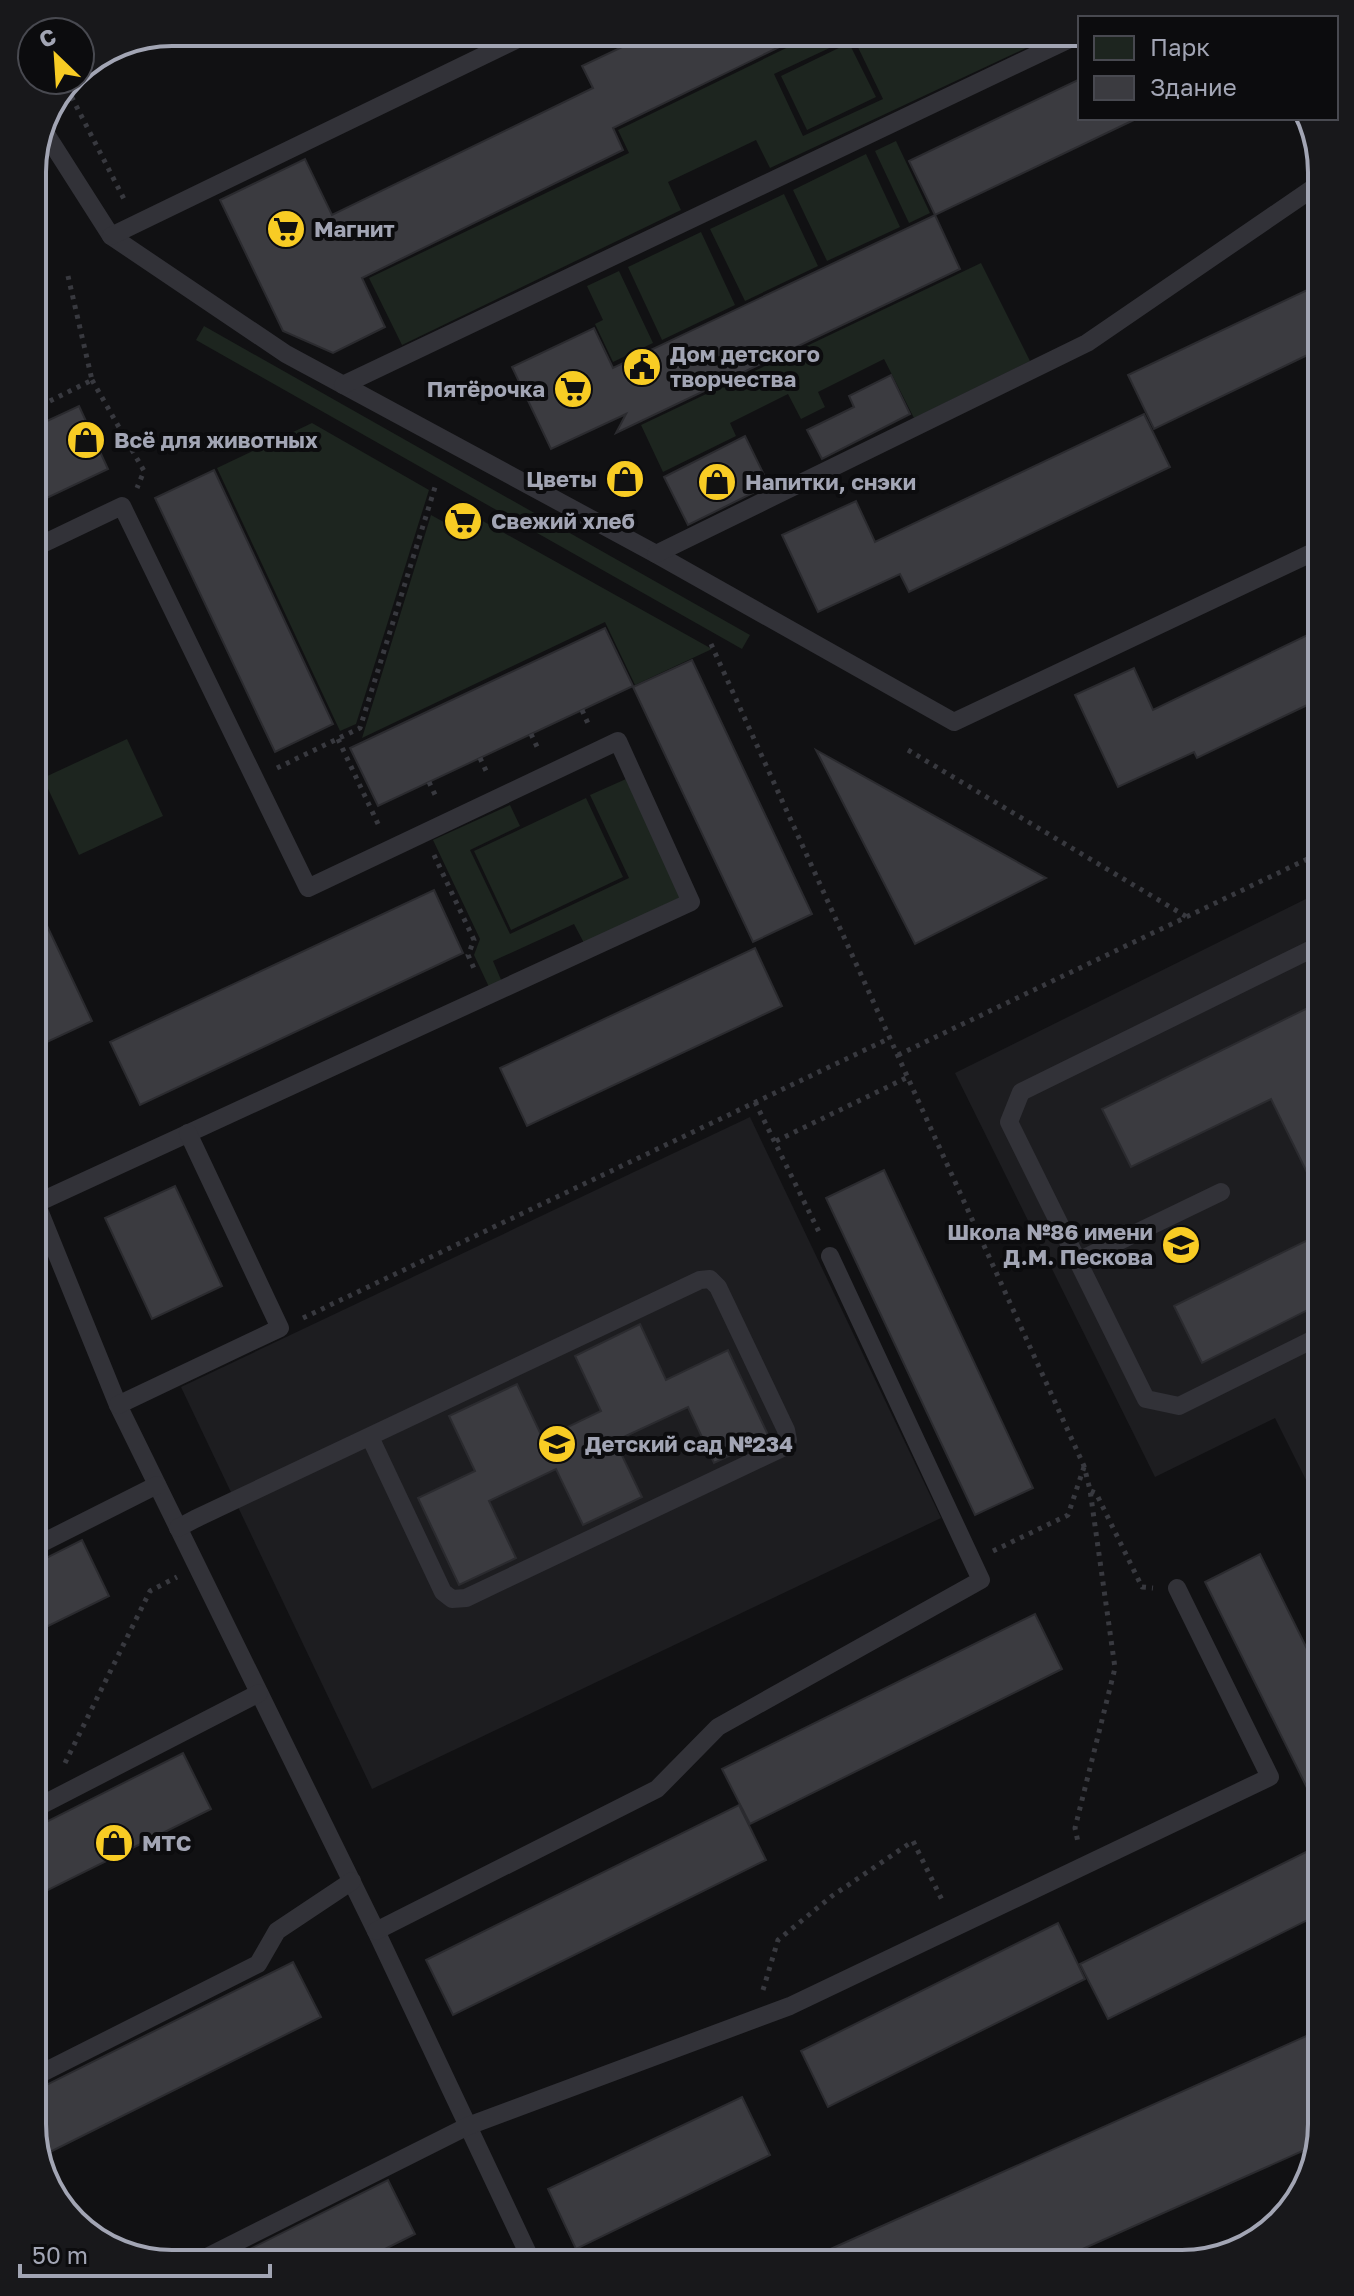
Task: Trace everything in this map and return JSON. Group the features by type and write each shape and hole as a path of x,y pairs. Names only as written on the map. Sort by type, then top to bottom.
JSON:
{"lane":[{"path":"111,236 504,46"},
{"path":"343,385 1055,46"},
{"path":"50,140 111,236 286,354 656,554 954,722 1308,555"},
{"path":"656,554 1087,343 1308,192"},
{"path":"46,542 122,506 308,888 618,741 691,902 188,1133 46,1193"},
{"path":"1308,951 1021,1092 1009,1122 1146,1399 1179,1406 1308,1342"},
{"path":"118,1405 280,1328 188,1133"},
{"path":"1078,1261 1221,1192"},
{"path":"46,1228 118,1405 352,1881 526,2250"},
{"path":"376,1931 657,1789 718,1727 981,1580 830,1256"},
{"path":"178,1528 700,1280 710,1279 718,1287 788,1440 782,1448 466,1598 452,1599 443,1592 370,1437"},
{"path":"46,1541 157,1485"},
{"path":"221,2250 468,2126 790,2006 1270,1777 1177,1588"},
{"path":"46,1802 259,1693"},
{"path":"46,2071 258,1964 277,1931 352,1881"}],"path":[{"path":"71,96 137,224"},
{"path":"68,276 92,380 144,471 132,500"},
{"path":"46,403 92,380"},
{"path":"254,779 360,728 436,484"},
{"path":"711,644 1084,1466 1115,1668 1075,1828 1083,1866"},
{"path":"338,739 390,849"},
{"path":"908,750 1187,917"},
{"path":"423,833 474,940 468,955 487,995"},
{"path":"898,1055 1308,859"},
{"path":"280,1328 890,1038"},
{"path":"776,1141 908,1077"},
{"path":"755,1102 830,1256"},
{"path":"972,1561 1068,1515 1084,1466"},
{"path":"1090,1490 1096,1493 1142,1587 1177,1588"},
{"path":"46,1792 150,1591 178,1576"},
{"path":"754,2017 778,1940 832,1896 913,1841 955,1927"}],"shaded area":[{"name":"Школа №86 имени Д.М. Пескова","path":"1308,898 1308,1484 1275,1418 1155,1477 955,1073"},
{"name":"Детский сад №234","path":"750,1117 941,1518 372,1789 181,1387"}],"green space":[{"path":"790,46 834,46 774,74 803,136 883,99 857,46 1030,46 770,168 756,140 668,182 681,210 402,345 369,278 629,153 618,130"},
{"path":"843,46 850,46 876,97 807,130 781,76"},
{"path":"896,141 930,213 909,223 875,151"},
{"path":"866,154 900,227 827,261 793,190"},
{"path":"784,194 818,266 745,301 710,229"},
{"path":"701,232 735,305 662,340 628,267"},
{"path":"981,263 1030,361 914,418 884,359 818,392 825,407 801,419 788,394 730,423 736,436 663,472 641,425"},
{"path":"619,271 653,343 613,362 595,324 603,320 587,286"},
{"path":"204,326 750,635 742,649 196,340"},
{"path":"312,423 429,490 356,724 340,731 217,468"},
{"path":"431,515 471,537 481,520 712,649 635,685 605,622 362,738"},
{"path":"127,739 163,816 79,855 46,784 46,777"},
{"path":"626,779 681,897 584,943 574,924 493,961 502,982 489,987 474,955 480,939 433,840 510,805 520,826 470,850 510,934 629,878 590,795"},
{"path":"586,798 623,877 511,930 474,851"}],"building":[{"path":"624,46 781,46 613,128 623,150 362,278 385,327 333,353 283,331 220,200 305,159 332,215 593,88 582,66"},
{"path":"1078,80 1078,120 1134,120 935,215 909,161"},
{"path":"935,215 960,269 616,433 626,414 551,449 512,367 594,328 613,368"},
{"path":"1308,290 1308,355 1154,429 1128,375"},
{"path":"891,375 910,414 822,459 807,430 854,407 849,396"},
{"path":"79,406 108,469 46,498 46,421"},
{"path":"1144,414 1170,467 909,592 900,574 818,612 782,535 856,501 875,542"},
{"name":"Напитки, снэки","path":"745,436 769,485 688,525 664,477"},
{"path":"214,470 333,724 275,752 155,498"},
{"path":"605,628 633,686 378,806 350,748"},
{"path":"1308,635 1308,705 1197,758 1194,752 1118,787 1075,695 1134,668 1153,710"},
{"path":"692,660 812,914 753,942 633,687"},
{"path":"816,750 1046,878 915,944"},
{"path":"434,890 463,953 140,1105 110,1042"},
{"path":"46,924 92,1021 46,1042"},
{"path":"755,948 782,1006 527,1126 500,1068"},
{"path":"1308,1008 1308,1174 1271,1099 1131,1167 1102,1109"},
{"path":"884,1170 1033,1488 975,1515 826,1198"},
{"path":"175,1186 222,1286 152,1319 105,1218"},
{"path":"1308,1240 1308,1310 1202,1363 1174,1306"},
{"path":"640,1324 666,1380 728,1350 769,1437 714,1463 688,1407 615,1441 642,1497 583,1525 556,1469 489,1501 516,1558 459,1585 418,1498 475,1471 449,1416 517,1384 543,1439 601,1411 575,1356"},
{"path":"82,1540 109,1596 46,1627 46,1558"},
{"path":"1260,1554 1308,1651 1308,1790 1205,1582"},
{"path":"1035,1614 1062,1669 750,1824 722,1769"},
{"path":"183,1753 211,1809 46,1891 46,1822"},
{"path":"739,1805 766,1860 453,2015 426,1960"},
{"path":"1308,1851 1308,1920 1108,2019 1080,1964"},
{"path":"1058,1923 1085,1979 828,2107 801,2051"},
{"path":"293,1962 321,2017 49,2152 46,2085"},
{"path":"1308,2035 1305,2150 1080,2250 828,2250"},
{"path":"742,2097 770,2155 576,2249 548,2189"},
{"path":"388,2180 415,2234 383,2250 248,2250"}],"place":[{"name":"Магнит","path":"286,229"},
{"name":"Дом детского творчества","path":"642,367"},
{"name":"Пятёрочка","path":"573,389"},
{"name":"Всё для животных","path":"86,440"},
{"name":"Цветы","path":"625,479"},
{"name":"Напитки, снэки","path":"717,482"},
{"name":"Свежий хлеб","path":"463,521"},
{"name":"Школа №86 имени Д.М. Пескова","path":"1181,1245"},
{"name":"Детский сад №234","path":"557,1444"},
{"name":"МТС","path":"114,1843"}]}
